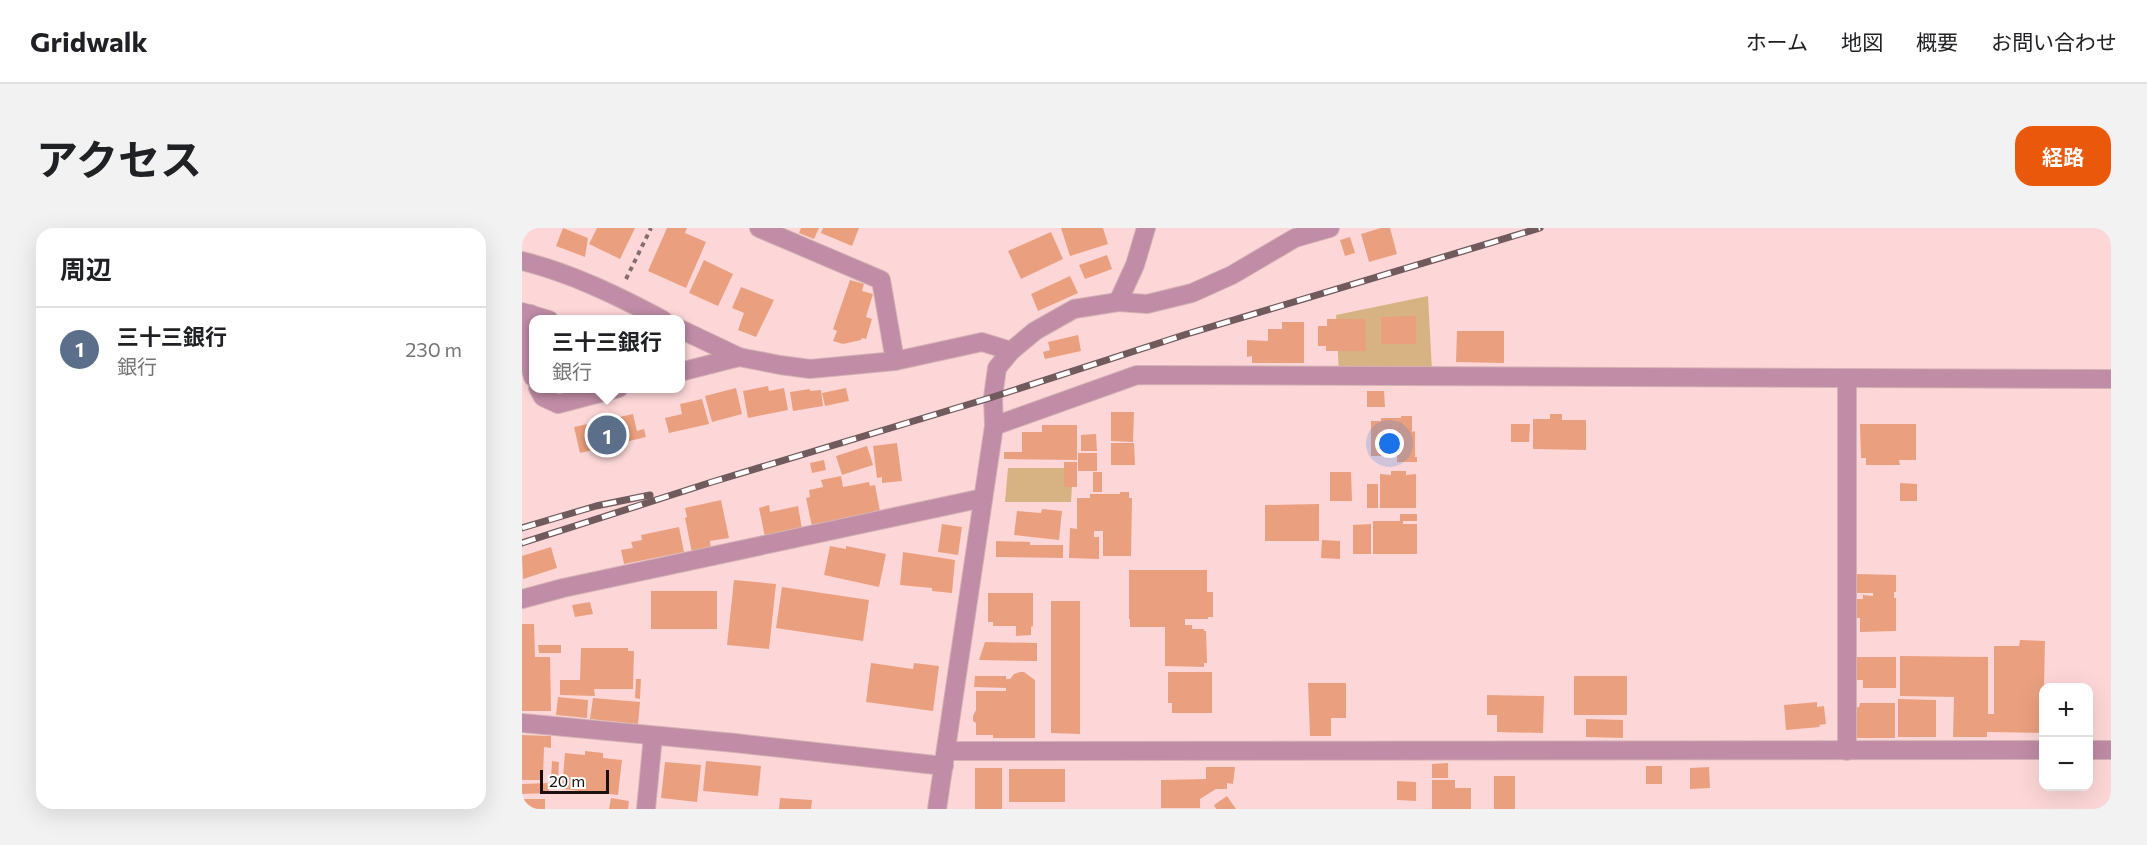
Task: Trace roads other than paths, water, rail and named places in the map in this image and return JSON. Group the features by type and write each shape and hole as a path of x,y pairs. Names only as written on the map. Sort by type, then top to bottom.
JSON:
{"street":[{"path":"759,228 881,279 895,361"},
{"path":"1118,302 1134,265 1146,228"},
{"path":"937,809 994,426 993,397 997,368 1011,351 1035,331 1074,309 1118,302 1147,304 1192,293 1232,275 1295,238 1330,228"},
{"path":"522,261 545,267 618,296 654,315"},
{"path":"527,313 525,347 529,360"},
{"path":"685,331 739,357 810,369 895,361 982,342 1011,351"},
{"path":"685,369 739,357"},
{"path":"994,426 1137,375 2111,379"},
{"path":"1846,379 1847,751"},
{"path":"541,393 543,397 558,404 600,393"},
{"path":"522,599 563,588 982,498"},
{"path":"522,723 653,736 945,759 2039,750"},
{"path":"646,809 653,736"},
{"path":"2093,750 2111,750"}],"railway":[{"path":"522,543 712,482 993,397 1187,334 1540,228"},
{"path":"522,528 596,506 650,495"}],"place":[{"name":"三十三銀行","path":"607,435"}]}
